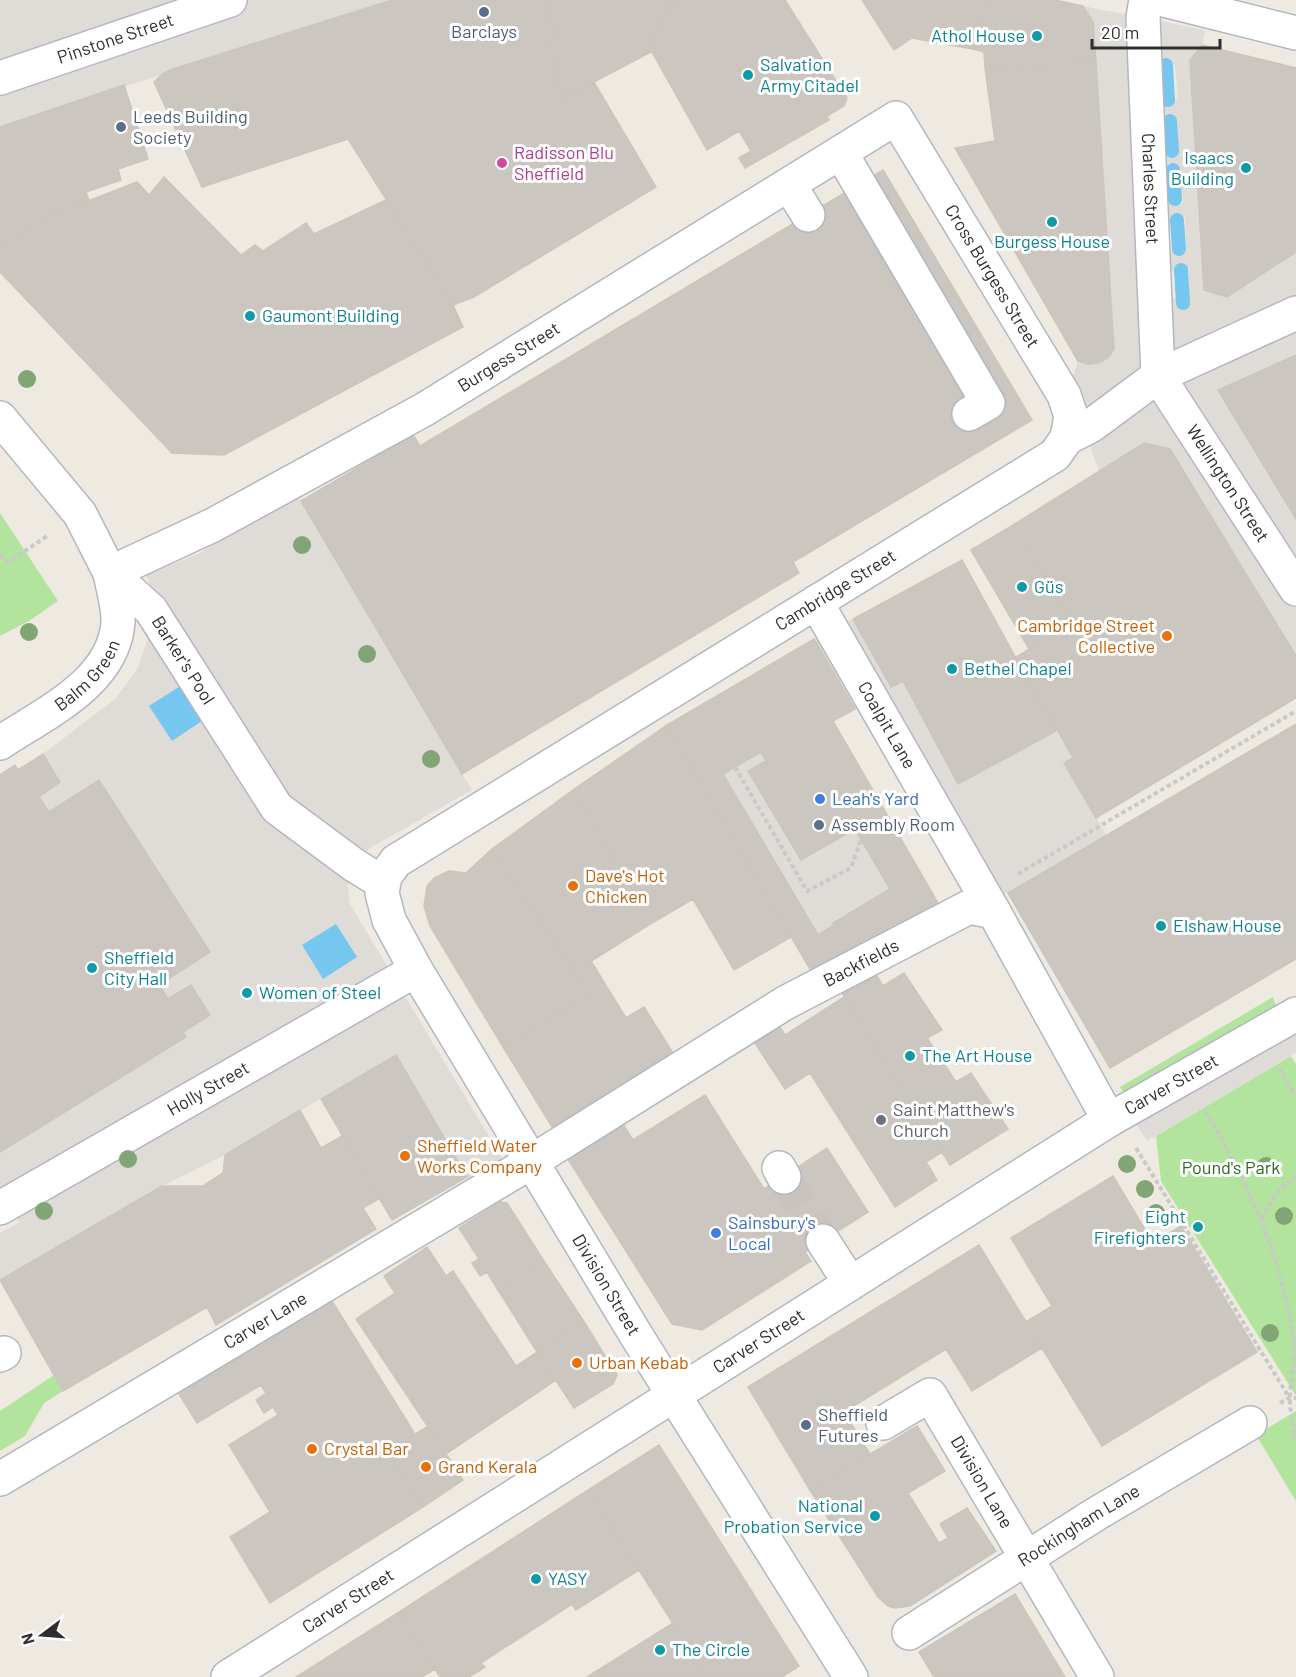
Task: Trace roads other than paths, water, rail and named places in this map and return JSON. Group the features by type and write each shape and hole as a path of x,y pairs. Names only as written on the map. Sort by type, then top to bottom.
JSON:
{"street":[{"name":"Pinstone Street","path":"0,78 230,0"},
{"name":"Charles Street","path":"1146,0 1143,17 1158,376"},
{"path":"1164,0 1296,33"},
{"name":"Burgess Street","path":"110,573 213,525 425,409 790,186 896,118"},
{"name":"Cross Burgess Street","path":"896,118 1064,395 1071,416 1067,438"},
{"path":"841,153 988,403 969,414"},
{"path":"790,186 808,215"},
{"name":"Cambridge Street","path":"383,883 385,876 396,861 1055,455 1067,438 1092,425 1158,376 1296,313"},
{"name":"Wellington Street","path":"1158,376 1296,589"},
{"name":"Barker's Pool","path":"0,418 80,514 110,573 151,610 277,808 354,865 383,883"},
{"name":"Balm Green","path":"0,743 90,682 112,650 118,621 110,573"},
{"name":"Coalpit Lane","path":"816,602 989,903"},
{"name":"Division Street","path":"383,883 382,893 389,920 416,970 846,1675"},
{"path":"989,903 1113,1118"},
{"name":"Backfields","path":"531,1162 784,1004 969,908 989,903"},
{"name":"Holly Street","path":"3,1206 416,970"},
{"name":"Carver Street","path":"228,1677 1113,1118 1296,1014"},
{"name":"Carver Lane","path":"0,1479 531,1162"},
{"path":"823,1241 850,1283"},
{"name":"Division Lane","path":"883,1423 930,1395 1025,1559 1097,1677"},
{"name":"Rockingham Lane","path":"909,1633 1025,1559 1250,1423"}],"water":[{"path":"182,685 205,719 172,741 149,706"},
{"path":"336,924 357,957 323,979 302,945"}],"waterway":[{"path":"1166,65 1168,100"},
{"path":"1170,121 1172,151"},
{"path":"1173,170 1175,199"},
{"path":"1177,220 1179,249"},
{"path":"1181,270 1183,303"}],"tunnel":[{"path":"784,1177 823,1241"}],"place":[{"name":"Barclays","path":"484,12"},
{"name":"Athol House","path":"1037,36"},
{"name":"Salvation Army Citadel","path":"748,75"},
{"name":"Leeds Building Society","path":"121,127"},
{"name":"Radisson Blu Sheffield","path":"502,163"},
{"name":"Isaacs Building","path":"1246,168"},
{"name":"Burgess House","path":"1052,222"},
{"name":"Gaumont Building","path":"250,316"},
{"name":"Güs","path":"1022,587"},
{"name":"Cambridge Street Collective","path":"1167,636"},
{"name":"Bethel Chapel","path":"952,669"},
{"name":"Leah's Yard","path":"820,799"},
{"name":"Assembly Room","path":"819,825"},
{"name":"Dave's Hot Chicken","path":"573,886"},
{"name":"Elshaw House","path":"1161,926"},
{"name":"Sheffield City Hall","path":"92,968"},
{"name":"Women of Steel","path":"247,993"},
{"name":"The Art House","path":"910,1056"},
{"name":"Saint Matthew's Church","path":"881,1120"},
{"name":"Sheffield Water Works Company","path":"405,1156"},
{"name":"Eight Firefighters","path":"1198,1227"},
{"name":"Sainsbury's Local","path":"716,1233"},
{"name":"Urban Kebab","path":"577,1363"},
{"name":"Sheffield Futures","path":"806,1425"},
{"name":"Crystal Bar","path":"312,1449"},
{"name":"Grand Kerala","path":"426,1467"},
{"name":"National Probation Service","path":"875,1516"},
{"name":"YASY","path":"536,1579"},
{"name":"The Circle","path":"660,1650"}],"park label":[{"name":"Pound's Park","path":"1231,1168"}]}
